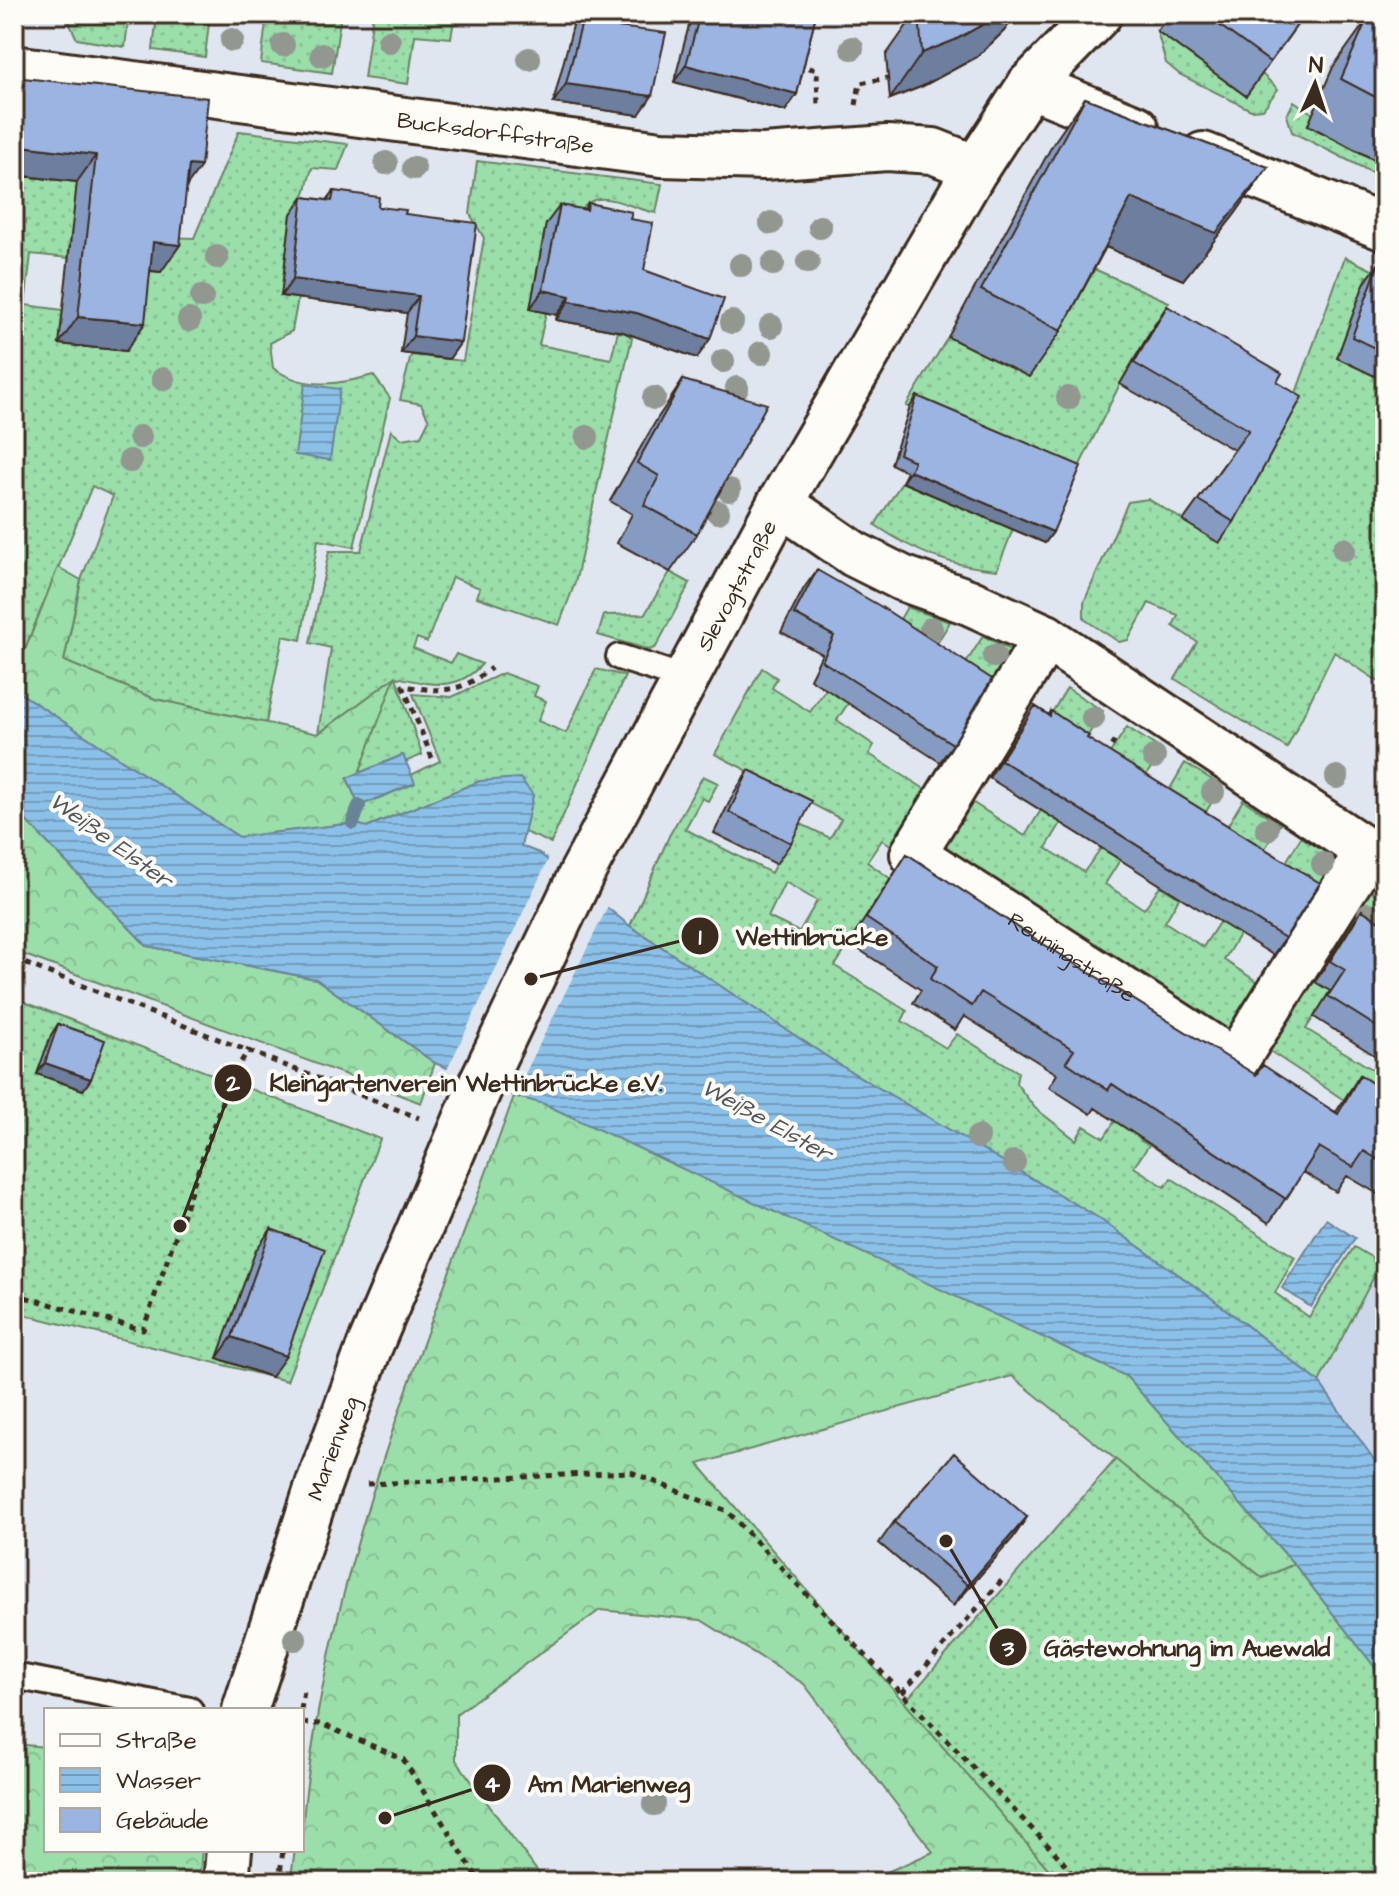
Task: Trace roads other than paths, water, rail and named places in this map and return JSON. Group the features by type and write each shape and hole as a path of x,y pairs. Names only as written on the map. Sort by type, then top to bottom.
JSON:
{"street":[{"name":"Slevogtstraße","path":"437,1192 481,1084 582,873 780,503 976,168 1030,85 1099,14"},
{"name":"Bucksdorffstraße","path":"14,68 661,154 764,157 887,148 933,151 976,168"},
{"path":"1030,85 1385,228"},
{"name":"Reuningstraße","path":"780,503 854,554 902,578 969,602 1046,637 1377,857 1235,1062 913,854 1046,637"},
{"name":"Marienweg","path":"246,1708 318,1486 369,1348 437,1192"},
{"path":"226,1882 229,1852"}],"lane":[{"path":"619,657 687,679"},
{"path":"14,1676 180,1708"}],"water":[{"path":"305,384 340,389 330,460 295,455"},
{"name":"Weiße Elster","path":"14,689 239,837 353,823 367,827 480,781 520,778 533,795 521,846 539,853 630,926 838,1064 1097,1217 1210,1297 1319,1382 1385,1475 1385,1680 1294,1564 1126,1376 544,1104 514,1096 435,1063 316,979 147,946 14,808"},
{"path":"403,755 415,783 359,806 347,778"},
{"path":"1326,1219 1355,1238 1311,1307 1282,1288"}],"waterway":[{"path":"353,823 359,806"}],"place":[{"name":"Wettinbrücke","path":"531,979"},
{"name":"Kleingartenverein Wettinbrücke e.V.","path":"180,1226"},
{"name":"Gästewohnung im Auewald","path":"946,1541"},
{"name":"Am Marienweg","path":"385,1818"}]}
